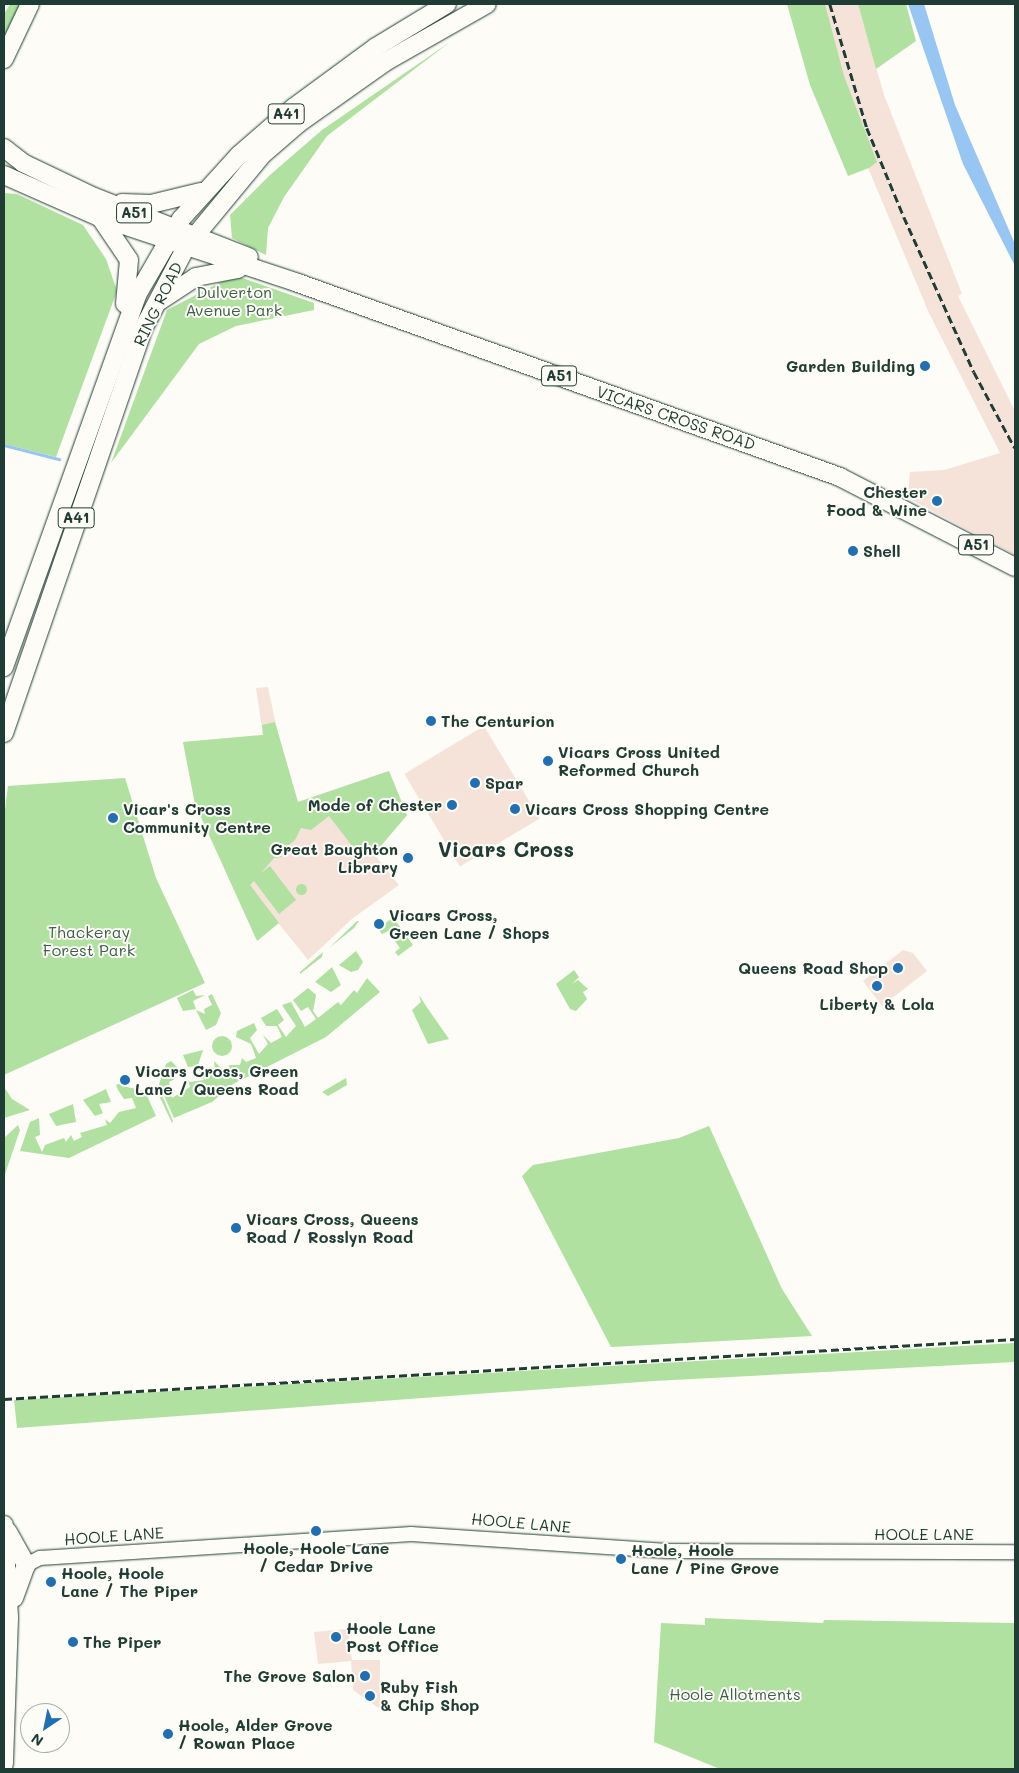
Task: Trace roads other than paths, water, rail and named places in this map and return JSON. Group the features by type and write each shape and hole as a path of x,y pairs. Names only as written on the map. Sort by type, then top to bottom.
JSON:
{"highway":[{"path":"4,59 30,4"},
{"name":"RING ROAD","path":"4,732 40,617 153,306 180,238 204,191 335,76 447,4"},
{"name":"RING ROAD","path":"4,667 118,344 141,288 180,238 220,204 262,155 385,62 487,4"},
{"name":"VICARS CROSS ROAD","path":"4,148 23,163 251,270 298,283 840,476 1015,567"},
{"path":"180,238 228,181 262,155"},
{"name":"VICARS CROSS ROAD","path":"4,175 99,217 228,249 298,283"},
{"path":"94,197 152,204 204,191"},
{"path":"220,204 216,228 228,249"},
{"path":"99,217 123,245 131,267 118,344"},
{"path":"153,306 171,290 214,270 251,270"},
{"path":"4,1518 26,1565 19,1575 9,1618"},
{"path":"4,1525 9,1618 4,1764"}],"street":[{"name":"HOOLE LANE","path":"26,1565 40,1558 412,1534 667,1551 1015,1552"}],"water":[{"path":"908,4 924,4 955,105 1015,244 1015,266 963,164"}],"waterway":[{"path":"4,445 59,459"}],"railway":[{"path":"830,4 867,128 904,217 974,372 1015,448"},
{"path":"4,1399 1015,1339"}],"place":[{"name":"Garden Building","path":"925,366"},
{"name":"Chester Food & Wine","path":"937,501"},
{"name":"Shell","path":"853,551"},
{"name":"The Centurion","path":"431,721"},
{"name":"Vicars Cross United Reformed Church","path":"548,761"},
{"name":"Spar","path":"475,783"},
{"name":"Mode of Chester","path":"452,805"},
{"name":"Vicars Cross Shopping Centre","path":"515,809"},
{"name":"Vicar's Cross Community Centre","path":"113,818"},
{"name":"Great Boughton Library","path":"408,858"},
{"name":"Vicars Cross, Green Lane / Shops","path":"379,924"},
{"name":"Queens Road Shop","path":"898,968"},
{"name":"Liberty & Lola","path":"877,986"},
{"name":"Vicars Cross, Green Lane / Queens Road","path":"125,1080"},
{"name":"Vicars Cross, Queens Road / Rosslyn Road","path":"236,1228"},
{"name":"Hoole, Hoole Lane / Cedar Drive","path":"316,1531"},
{"name":"Hoole, Hoole Lane / Pine Grove","path":"621,1559"},
{"name":"Hoole, Hoole Lane / The Piper","path":"51,1582"},
{"name":"Hoole Lane Post Office","path":"336,1637"},
{"name":"The Piper","path":"73,1642"},
{"name":"The Grove Salon","path":"365,1676"},
{"name":"Ruby Fish & Chip Shop","path":"370,1696"},
{"name":"Hoole, Alder Grove / Rowan Place","path":"168,1734"}],"district":[{"name":"Vicars Cross","path":"506,849"}],"park label":[{"name":"Dulverton Avenue Park","path":"234,301"},
{"name":"Thackeray Forest Park","path":"89,941"},
{"name":"Hoole Allotments","path":"735,1694"}]}
